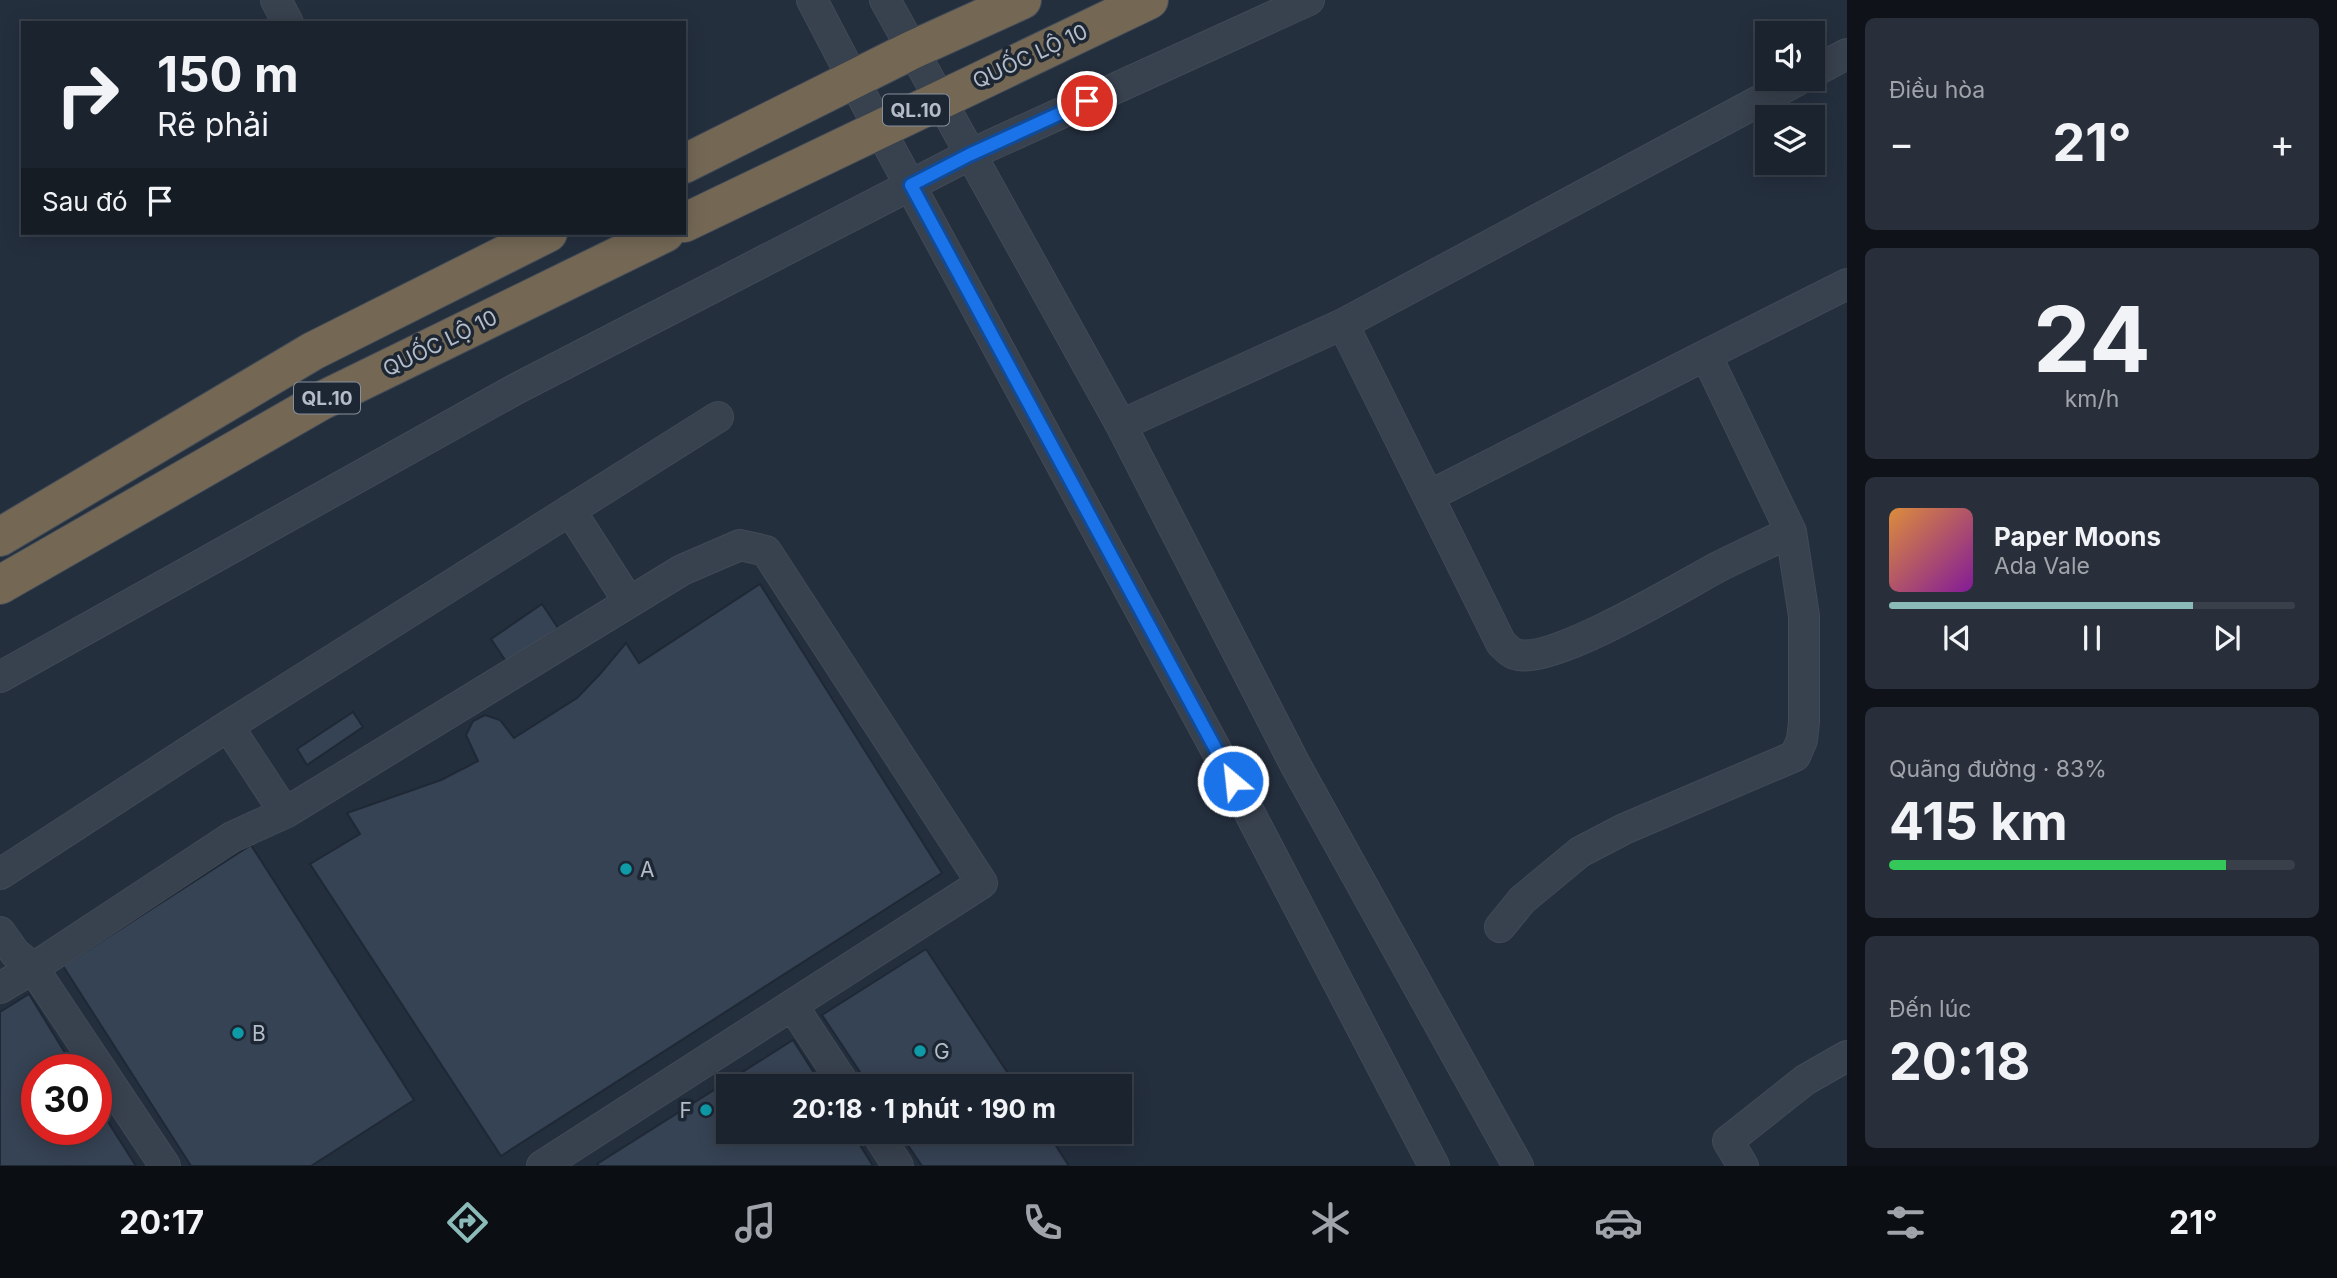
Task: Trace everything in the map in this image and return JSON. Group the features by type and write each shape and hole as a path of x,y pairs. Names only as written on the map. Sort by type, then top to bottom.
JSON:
{"highway":[{"name":"QL.10","path":"686,163 912,50 1022,0"},
{"name":"QUỐC LỘ 10","path":"686,222 1149,0"},
{"name":"QL.10","path":"0,537 313,351 544,235"},
{"name":"QUỐC LỘ 10","path":"0,585 321,401 661,235"}],"street":[{"path":"276,0 287,21"},
{"path":"812,0 1233,781 1434,1166"},
{"path":"885,0 1121,425 1296,766 1518,1166"},
{"path":"0,677 513,390 969,155 1309,0"},
{"path":"1825,66 1847,54"},
{"path":"1121,425 1343,324 1778,91"},
{"path":"1429,496 1847,284"},
{"path":"1343,324 1501,643 1510,652 1519,655 1536,654 1561,648 1735,558 1791,533"},
{"path":"1500,926 1522,900 1580,852 1624,829 1795,756 1802,740 1804,616 1791,533 1706,355"},
{"path":"0,874 228,726 718,417"},
{"path":"570,510 629,602"},
{"path":"0,988 232,836 285,813 682,570 740,545 766,551 982,883 553,1163"},
{"path":"228,726 285,813"},
{"path":"0,932 15,953 33,968 165,1166"},
{"path":"792,1005 837,1074"},
{"path":"1743,1166 1728,1141 1805,1080 1847,1055"},
{"path":"884,1144 898,1166"}],"building":[{"name":"A","path":"760,584 942,873 501,1156 310,864 360,834 347,813 441,780 478,761 466,735 473,721 485,715 500,720 514,738 577,698 626,643 639,663"},
{"path":"542,604 558,628 507,663 491,639"},
{"path":"353,712 363,727 307,765 297,749"},
{"name":"B","path":"251,845 414,1100 311,1166 191,1166 63,966"},
{"name":"G","path":"926,949 1008,1074 861,1074 822,1015"},
{"path":"29,994 66,1054 21,1054 21,1145 112,1145 112,1128 136,1166 0,1166 0,1012"},
{"name":"F","path":"793,1040 815,1074 739,1074"},
{"name":"F","path":"716,1089 716,1144 859,1144 873,1166 599,1166 597,1164"},
{"path":"907,1144 1055,1144 1069,1166 922,1166"}],"place":[{"name":"A","path":"626,869"},
{"name":"B","path":"238,1033"},
{"name":"G","path":"920,1051"},
{"name":"F","path":"706,1110"}],"route":[{"path":"1087,101 911,185 1233,781"}]}
